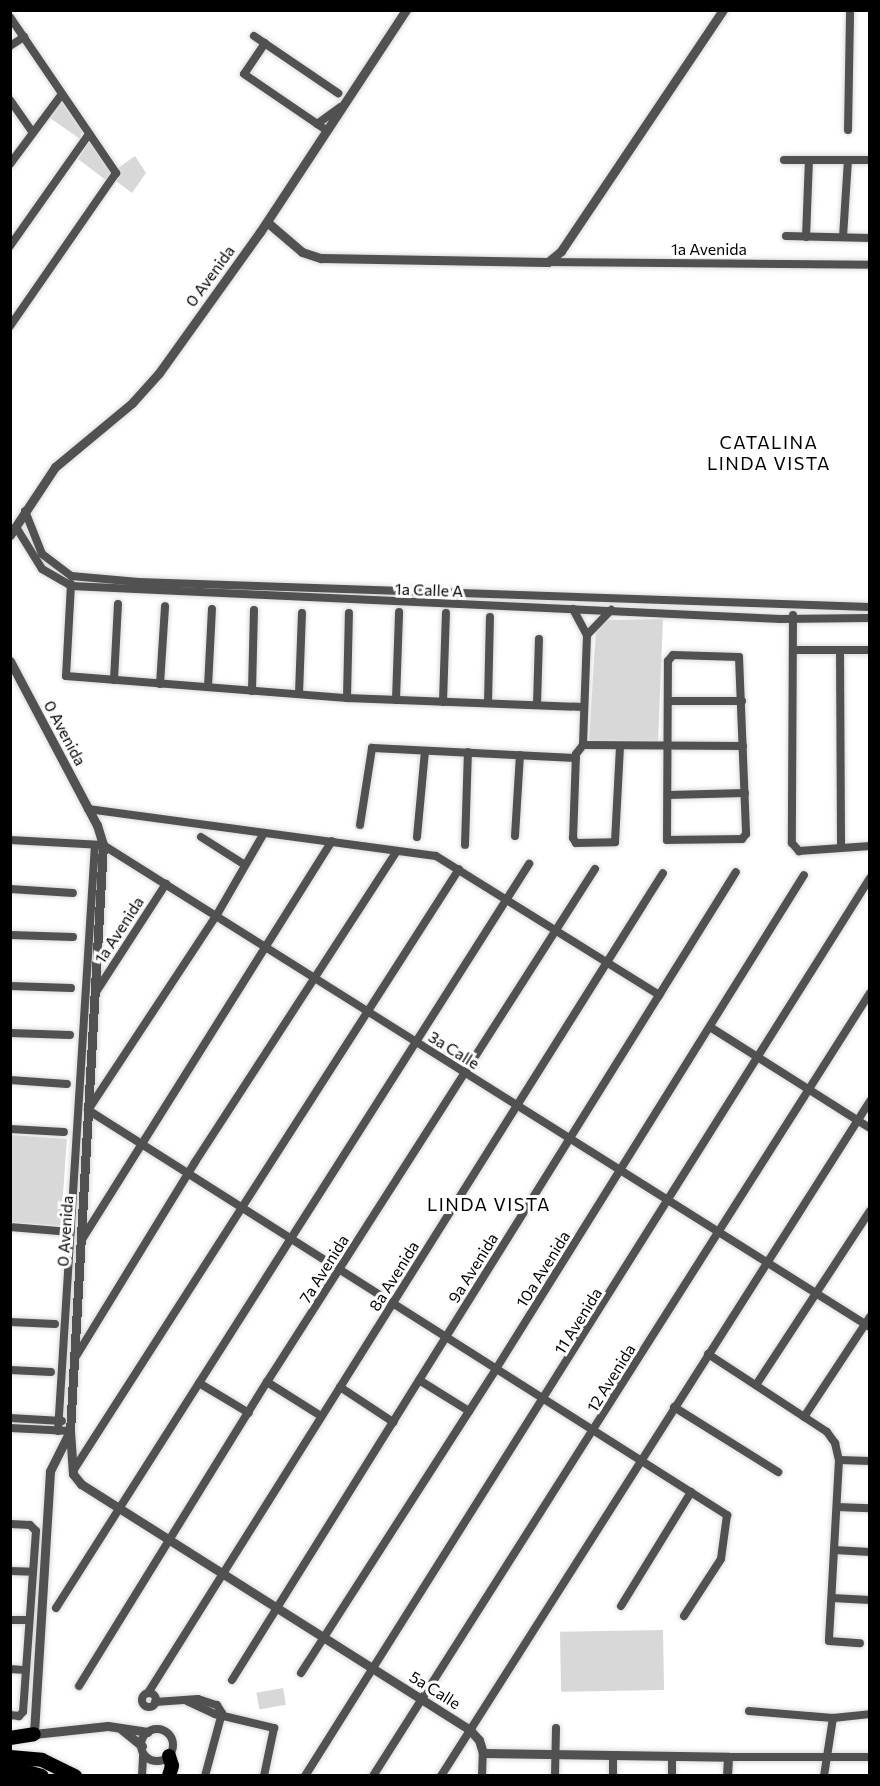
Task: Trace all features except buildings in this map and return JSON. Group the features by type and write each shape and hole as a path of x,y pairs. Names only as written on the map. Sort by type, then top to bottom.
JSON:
{"highway":[{"path":"10,1738 34,1734"},
{"path":"10,1756 42,1760 75,1776"},
{"path":"162,1758 172,1766 170,1776"},
{"path":"10,1767 33,1775"}],"street":[{"name":"0 Avenida","path":"13,531 25,511 68,454 132,403 159,373 267,222 406,10"},
{"path":"548,262 561,251 723,10"},
{"path":"848,130 850,10"},
{"path":"10,17 116,173 10,326"},
{"path":"254,36 338,93"},
{"path":"10,46 24,37"},
{"path":"265,43 244,74 326,130"},
{"path":"10,164 62,94"},
{"path":"10,100 33,133"},
{"path":"318,124 344,104"},
{"path":"10,246 89,134"},
{"path":"784,160 870,160"},
{"path":"807,237 809,160"},
{"path":"843,237 848,160"},
{"name":"1a Avenida","path":"267,222 302,252 321,258 870,265"},
{"path":"786,236 870,238"},
{"path":"10,307 19,313"},
{"path":"25,511 42,554 71,576 66,676 347,698 584,707"},
{"name":"1a Calle A","path":"13,531 42,569 71,586 138,592 794,618 870,618"},
{"name":"1a Calle A","path":"71,576 139,582 793,608 870,607"},
{"path":"138,592 139,582"},
{"path":"114,680 118,604"},
{"path":"720,614 721,605"},
{"path":"160,684 165,606"},
{"path":"793,608 792,843 799,851 870,846"},
{"path":"208,687 212,609"},
{"path":"573,609 587,635 583,745 576,758 573,838 581,845 609,844 617,837 620,746"},
{"path":"252,691 254,610"},
{"path":"587,635 611,610"},
{"path":"396,700 399,612"},
{"path":"299,694 302,613"},
{"path":"347,698 349,613"},
{"path":"443,702 446,613"},
{"path":"488,703 490,617"},
{"path":"537,705 539,639"},
{"path":"794,650 870,650"},
{"path":"840,650 841,848"},
{"path":"673,655 739,657 742,701 746,837 667,840 668,661 673,655"},
{"name":"0 Avenida","path":"10,662 88,809 99,845 96,992 78,1244 70,1431 50,1471 34,1734"},
{"path":"669,701 742,701"},
{"path":"583,745 743,746"},
{"path":"360,825 372,748 576,758"},
{"path":"417,837 425,751"},
{"path":"465,845 468,752"},
{"path":"515,836 520,755"},
{"path":"668,795 745,793"},
{"path":"88,809 436,856 659,995"},
{"path":"264,832 216,916 88,1110 727,1515 721,1558 684,1616"},
{"path":"201,837 245,865"},
{"name":"3a Calle","path":"10,840 99,845 166,884 765,1263 868,1323"},
{"path":"78,1244 143,1145 332,841"},
{"name":"0 Avenida","path":"58,1431 99,845"},
{"path":"73,1362 189,1174 396,852"},
{"path":"56,1608 530,864"},
{"path":"73,1471 459,869"},
{"name":"7a Avenida","path":"79,1686 171,1541 267,1382 596,869"},
{"name":"9a Avenida","path":"232,1680 736,872"},
{"name":"8a Avenida","path":"222,1713 209,1703 155,1702 148,1693 663,873"},
{"name":"10a Avenida","path":"300,1673 496,1369 804,875"},
{"name":"11 Avenida","path":"306,1776 372,1668 545,1400 870,878"},
{"name":"1a Avenida","path":"96,992 166,884"},
{"path":"10,889 73,893"},
{"path":"10,935 73,937"},
{"path":"10,986 71,988"},
{"name":"12 Avenida","path":"373,1776 867,1002 870,993"},
{"path":"710,1027 870,1128"},
{"path":"10,1032 70,1035"},
{"path":"10,1080 68,1084"},
{"path":"441,1776 870,1101"},
{"path":"10,1128 64,1132"},
{"path":"756,1385 870,1211"},
{"path":"10,1227 71,1232"},
{"path":"10,1322 55,1324"},
{"path":"804,1417 868,1323"},
{"path":"708,1354 827,1432 840,1460 829,1641 860,1643"},
{"path":"10,1370 51,1372"},
{"path":"419,1380 469,1411"},
{"path":"267,1382 321,1416"},
{"path":"199,1383 249,1413"},
{"path":"340,1388 393,1422"},
{"path":"674,1407 778,1472"},
{"path":"10,1418 70,1421"},
{"path":"10,1428 70,1431 73,1471"},
{"path":"840,1460 870,1461"},
{"name":"5a Calle","path":"73,1471 78,1482 470,1730 479,1740 483,1753"},
{"path":"621,1606 691,1492"},
{"path":"837,1507 870,1508"},
{"path":"10,1524 35,1526 22,1715 10,1715"},
{"path":"834,1550 870,1552"},
{"path":"10,1571 33,1572"},
{"path":"832,1598 870,1600"},
{"path":"10,1620 29,1620"},
{"path":"10,1669 26,1670"},
{"path":"749,1711 833,1718 870,1714"},
{"path":"205,1776 222,1713 274,1728 276,1732 264,1776"},
{"path":"824,1776 833,1718"},
{"path":"119,1727 142,1748 162,1758"},
{"path":"34,1734 119,1727 148,1732 158,1729 168,1733 173,1747 143,1774"},
{"path":"555,1776 556,1728"},
{"path":"143,1774 142,1748 148,1732"},
{"path":"483,1776 483,1753 826,1759 870,1757"},
{"path":"613,1755 613,1776"},
{"path":"672,1756 672,1776"},
{"path":"728,1756 728,1776"}],"shaded area":[{"path":"61,101 82,131 80,139 50,118"},
{"path":"89,141 112,173 107,181 78,159"},
{"path":"135,156 146,173 132,193 116,181 118,168"},
{"path":"663,619 658,741 589,741 596,628 606,620"},
{"path":"11,1135 67,1139 61,1226 10,1222"},
{"path":"663,1630 664,1690 561,1692 560,1632"},
{"path":"283,1688 286,1705 259,1709 256,1693"}],"district":[{"name":"CATALINA LINDA VISTA","path":"769,453"},
{"name":"LINDA VISTA","path":"489,1204"}]}
